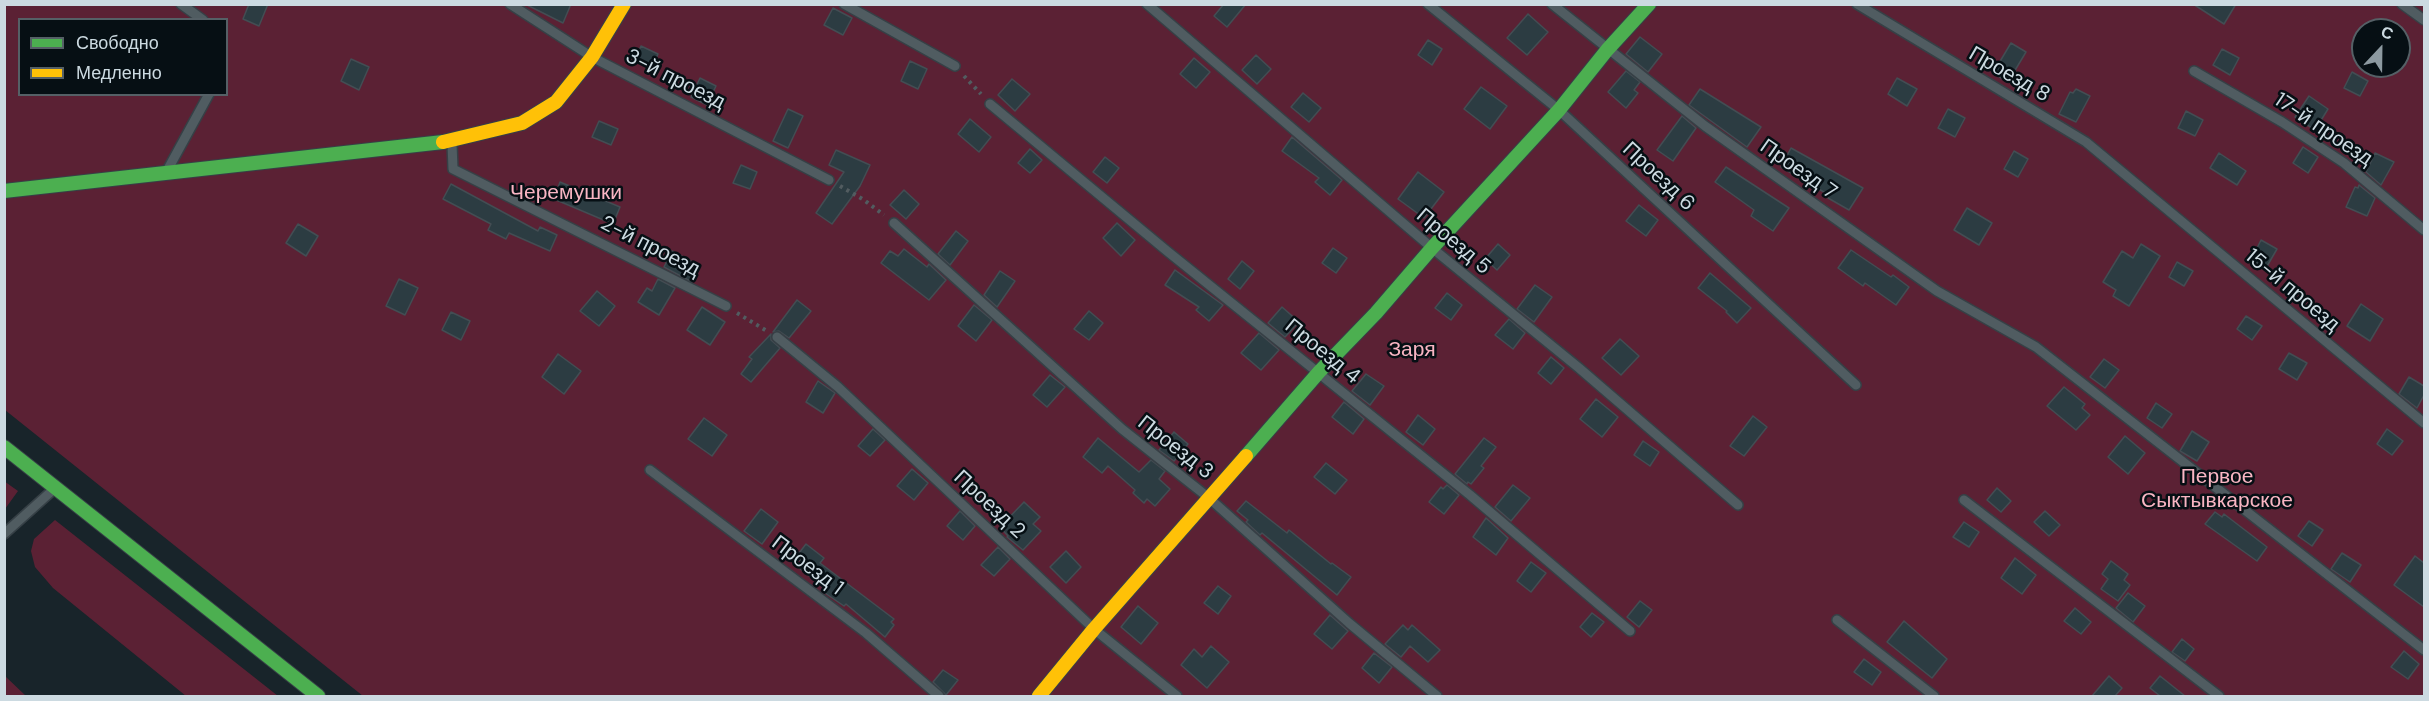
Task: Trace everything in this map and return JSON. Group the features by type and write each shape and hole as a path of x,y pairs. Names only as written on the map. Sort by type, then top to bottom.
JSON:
{"street":[{"path":"4,191 452,141 522,123 556,102 592,57 624,4"},
{"path":"1039,696 1094,629 1319,372 1376,313 1431,248 1559,110 1607,50 1649,4"},
{"path":"4,447 318,696"}],"lane":[{"path":"181,4 200,18"},
{"name":"3-й проезд","path":"510,4 592,57 828,180"},
{"path":"844,4 955,66"},
{"name":"Проезд 5","path":"1147,4 1431,248 1579,368 1738,505"},
{"name":"Проезд 6","path":"1428,4 1559,110 1856,385"},
{"name":"Проезд 7","path":"1552,4 1705,126 1927,284 2036,348 2424,650"},
{"name":"Проезд 8","path":"1857,4 2086,142 2137,185"},
{"path":"2402,4 2424,20"},
{"name":"17-й проезд","path":"2194,71 2282,122 2344,163 2424,230"},
{"path":"166,172 208,96"},
{"name":"Проезд 4","path":"990,104 1167,251 1470,495 1630,631"},
{"name":"2-й проезд","path":"452,141 453,169 726,306"},
{"name":"15-й проезд","path":"2137,185 2424,423"},
{"name":"Проезд 3","path":"894,223 1122,429 1209,498 1349,623 1437,696"},
{"name":"Проезд 2","path":"777,337 838,387 1094,629 1177,696"},
{"name":"Проезд 1","path":"650,470 866,633 939,696"},
{"path":"4,534 55,488"},
{"path":"1964,500 2219,696"},
{"path":"1837,620 1934,696"}],"path":[{"path":"955,66 990,104"},
{"path":"828,180 864,200 894,223"},
{"path":"726,306 777,337"}],"green space":[{"path":"4,5 2424,5 2424,696 363,696 5,410"},
{"path":"4,481 18,491 5,509 4,509"},
{"path":"55,520 278,696 186,696 53,588 35,567 31,551 34,539"},
{"path":"5,676 26,696 5,696"}],"building":[{"path":"249,4 268,4 259,26 243,19"},
{"path":"525,4 571,4 563,23"},
{"path":"1224,4 1246,4 1227,27 1214,16"},
{"path":"2193,4 2236,4 2224,24"},
{"path":"833,8 852,18 843,35 824,25"},
{"path":"1528,14 1548,32 1527,55 1507,38"},
{"path":"1640,37 1662,54 1648,72 1626,54"},
{"path":"1428,40 1442,49 1432,65 1418,55"},
{"path":"2011,43 2026,52 2008,82 1993,73"},
{"path":"641,46 658,54 651,69 634,61"},
{"path":"2222,49 2239,58 2230,75 2213,65"},
{"path":"1256,55 1271,69 1257,84 1242,70"},
{"path":"1194,58 1210,72 1196,88 1180,74"},
{"path":"351,59 369,67 359,90 341,81"},
{"path":"910,61 927,69 918,89 901,81"},
{"path":"1626,71 1640,82 1634,90 1638,93 1626,108 1608,92"},
{"path":"2351,74 2351,78 2363,78 2368,81 2360,96 2344,88"},
{"path":"700,78 716,86 707,105 691,97"},
{"path":"1897,78 1917,89 1907,106 1888,94"},
{"path":"1012,79 1030,94 1015,111 998,95"},
{"path":"1481,87 1507,106 1490,129 1464,109"},
{"path":"1700,89 1761,127 1747,147 1689,105"},
{"path":"2076,89 2090,96 2076,122 2059,114 2070,92 2073,93"},
{"path":"1303,93 1321,108 1309,122 1291,107"},
{"path":"2309,96 2328,109 2315,130 2295,117"},
{"path":"788,109 803,116 788,148 773,141"},
{"path":"1948,109 1965,118 1955,137 1938,128"},
{"path":"2186,111 2203,120 2195,136 2178,128"},
{"path":"1682,116 1696,128 1673,161 1657,150"},
{"path":"970,119 991,137 979,152 958,134"},
{"path":"599,121 618,129 611,145 592,137"},
{"path":"1292,137 1342,180 1330,195 1315,182 1319,178 1282,151"},
{"path":"2303,147 2318,157 2308,173 2293,163"},
{"path":"1791,148 1863,188 1849,210 1828,198 1829,195 1781,167"},
{"path":"1030,149 1042,160 1030,173 1018,163"},
{"path":"836,150 870,165 860,186 832,224 816,213 844,172 829,165"},
{"path":"2014,151 2028,159 2018,177 2004,169"},
{"path":"2219,153 2246,171 2237,185 2210,168"},
{"path":"2375,153 2394,162 2381,185 2366,172"},
{"path":"1105,157 1119,168 1107,183 1093,172"},
{"path":"741,165 757,172 750,189 733,183"},
{"path":"1726,167 1789,208 1773,231 1751,216 1754,210 1715,182"},
{"path":"1418,172 1444,192 1424,218 1398,199"},
{"path":"560,182 620,207 613,224 554,199"},
{"path":"451,184 538,231 540,227 557,235 550,251 509,233 506,239 488,230 491,224 443,199"},
{"path":"2359,185 2375,198 2367,216 2346,207 2355,187 2358,188"},
{"path":"904,190 919,204 906,219 890,205"},
{"path":"1639,205 1658,220 1646,236 1626,221"},
{"path":"1967,208 1992,223 1979,245 1954,230"},
{"path":"1117,223 1135,240 1121,256 1103,238"},
{"path":"298,224 318,236 306,256 286,243"},
{"path":"956,231 968,241 950,265 938,254"},
{"path":"2261,240 2277,249 2266,268 2251,260"},
{"path":"1498,244 1510,255 1497,270 1485,259"},
{"path":"2141,244 2160,256 2129,306 2113,296 2116,290 2103,282 2122,251 2133,258"},
{"path":"1333,248 1347,258 1336,273 1322,263"},
{"path":"904,249 927,267 929,264 946,280 929,300 881,263 890,251 898,256"},
{"path":"1851,250 1909,287 1896,305 1865,283 1863,286 1838,268"},
{"path":"672,251 700,266 692,282 664,267"},
{"path":"1242,261 1254,271 1240,289 1228,279"},
{"path":"2177,262 2193,271 2184,286 2169,277"},
{"path":"1175,270 1223,305 1209,321 1196,310 1199,307 1165,285"},
{"path":"1000,271 1015,281 997,307 984,295"},
{"path":"1710,273 1751,308 1737,323 1727,311 1698,288"},
{"path":"399,279 418,288 405,315 386,306"},
{"path":"658,279 675,288 659,315 638,302 647,288 652,291"},
{"path":"1535,285 1552,297 1534,322 1517,309"},
{"path":"597,291 615,306 599,326 580,311"},
{"path":"1447,293 1462,305 1451,320 1435,308"},
{"path":"797,300 811,311 789,338 779,331 773,332"},
{"path":"2361,304 2383,319 2370,341 2347,326"},
{"path":"974,305 992,320 976,341 958,326"},
{"path":"702,307 725,322 710,345 687,330"},
{"path":"1282,307 1299,322 1285,337 1268,323"},
{"path":"1089,311 1103,323 1089,340 1074,329"},
{"path":"451,312 470,321 461,340 442,330"},
{"path":"2246,316 2262,326 2252,340 2237,329"},
{"path":"1509,319 1525,333 1513,349 1495,335"},
{"path":"1259,333 1279,350 1261,370 1241,353"},
{"path":"771,334 771,340 780,348 751,382 741,374 752,359 749,357"},
{"path":"1620,339 1639,356 1621,375 1602,358"},
{"path":"2289,353 2307,363 2297,380 2279,369"},
{"path":"558,354 581,371 564,394 542,377"},
{"path":"1551,357 1564,368 1551,384 1538,373"},
{"path":"2104,359 2119,370 2105,388 2090,377"},
{"path":"1366,374 1384,386 1370,405 1352,391"},
{"path":"1050,375 1065,387 1047,407 1033,395"},
{"path":"2409,377 2424,386 2424,395 2417,408 2399,394"},
{"path":"818,381 835,393 823,413 806,402"},
{"path":"2064,387 2085,404 2082,408 2090,415 2076,430 2047,406"},
{"path":"1596,399 1618,417 1602,437 1580,419"},
{"path":"1344,402 1364,419 1353,434 1332,417"},
{"path":"2156,403 2172,414 2162,428 2147,418"},
{"path":"1418,415 1435,429 1423,445 1406,432"},
{"path":"1753,416 1767,427 1744,456 1730,446"},
{"path":"704,418 727,435 712,456 688,439"},
{"path":"873,429 885,440 870,456 858,446"},
{"path":"2387,429 2403,441 2392,455 2377,444"},
{"path":"2192,431 2209,442 2197,461 2180,451"},
{"path":"1174,432 1188,444 1174,461 1159,450"},
{"path":"2125,436 2145,453 2128,474 2108,457"},
{"path":"1098,438 1139,472 1151,460 1165,471 1159,479 1170,489 1155,506 1147,499 1144,503 1133,493 1135,490 1108,466 1102,473 1083,457"},
{"path":"1484,438 1496,447 1481,466 1484,468 1471,484 1468,482 1467,484 1455,474"},
{"path":"1643,441 1659,452 1650,466 1634,455"},
{"path":"1326,463 1347,480 1335,494 1314,477"},
{"path":"912,469 928,483 914,500 897,486"},
{"path":"1447,485 1459,495 1444,514 1429,502 1441,487 1443,489"},
{"path":"1513,485 1530,498 1511,521 1495,507"},
{"path":"1997,488 2011,501 2001,512 1987,500"},
{"path":"1246,501 1287,533 1289,530 1351,577 1337,595 1246,522 1248,520 1237,511"},
{"path":"1024,502 1040,517 1033,524 1041,531 1023,550 1007,537 1000,527"},
{"path":"761,509 778,522 762,544 744,531"},
{"path":"960,511 975,526 963,540 947,526"},
{"path":"2045,511 2060,525 2049,536 2034,522"},
{"path":"2215,512 2222,517 2224,514 2267,547 2257,561 2205,524"},
{"path":"1486,518 1508,538 1496,555 1473,537"},
{"path":"2309,521 2323,530 2312,546 2298,536"},
{"path":"1964,522 1979,532 1969,547 1953,537"},
{"path":"806,544 824,558 820,563 894,619 891,622 894,625 885,637 846,604 844,606 825,593 827,590 798,567 802,562 796,557"},
{"path":"998,547 1010,559 994,576 981,565"},
{"path":"1066,551 1081,567 1066,583 1050,567"},
{"path":"2342,553 2361,565 2350,582 2331,569"},
{"path":"2415,556 2424,563 2424,607 2394,585"},
{"path":"2015,558 2036,575 2022,594 2001,578"},
{"path":"2111,561 2128,574 2124,580 2130,585 2118,601 2101,589 2108,579 2102,574"},
{"path":"1531,562 1546,573 1531,592 1517,581"},
{"path":"1218,586 1231,596 1218,614 1204,603"},
{"path":"2128,593 2145,606 2133,622 2116,608"},
{"path":"1640,601 1652,610 1639,627 1627,617"},
{"path":"1138,606 1158,623 1141,644 1121,627"},
{"path":"2075,608 2091,622 2081,634 2064,621"},
{"path":"1592,613 1604,622 1591,637 1580,627"},
{"path":"1330,615 1348,631 1332,649 1314,634"},
{"path":"1904,621 1947,659 1932,678 1887,642"},
{"path":"1403,625 1408,630 1412,625 1440,650 1428,662 1410,646 1401,657 1385,644"},
{"path":"2182,639 2194,649 2185,661 2172,652"},
{"path":"1211,646 1229,662 1207,688 1181,665 1194,649 1202,657"},
{"path":"2404,651 2419,664 2408,679 2391,667"},
{"path":"1374,653 1392,667 1379,683 1362,668"},
{"path":"1864,659 1881,672 1872,685 1854,672"},
{"path":"943,670 958,680 946,695 933,682"},
{"path":"2109,676 2122,688 2115,696 2092,696"},
{"path":"2160,676 2185,696 2160,696 2150,688"}],"traffic: fast":[{"path":"1246,456 1319,372 1376,313 1432,248 1559,110 1607,50 1649,4"},
{"path":"4,191 443,142"},
{"path":"4,447 318,696"}],"traffic: slow":[{"path":"443,142 522,123 556,102 592,57 624,4"},
{"path":"1039,696 1094,629 1246,456"}],"park label":[{"name":"Черемушки","path":"566,193"},
{"name":"Заря","path":"1412,350"},
{"name":"Первое Сыктывкарское","path":"2217,489"}]}
